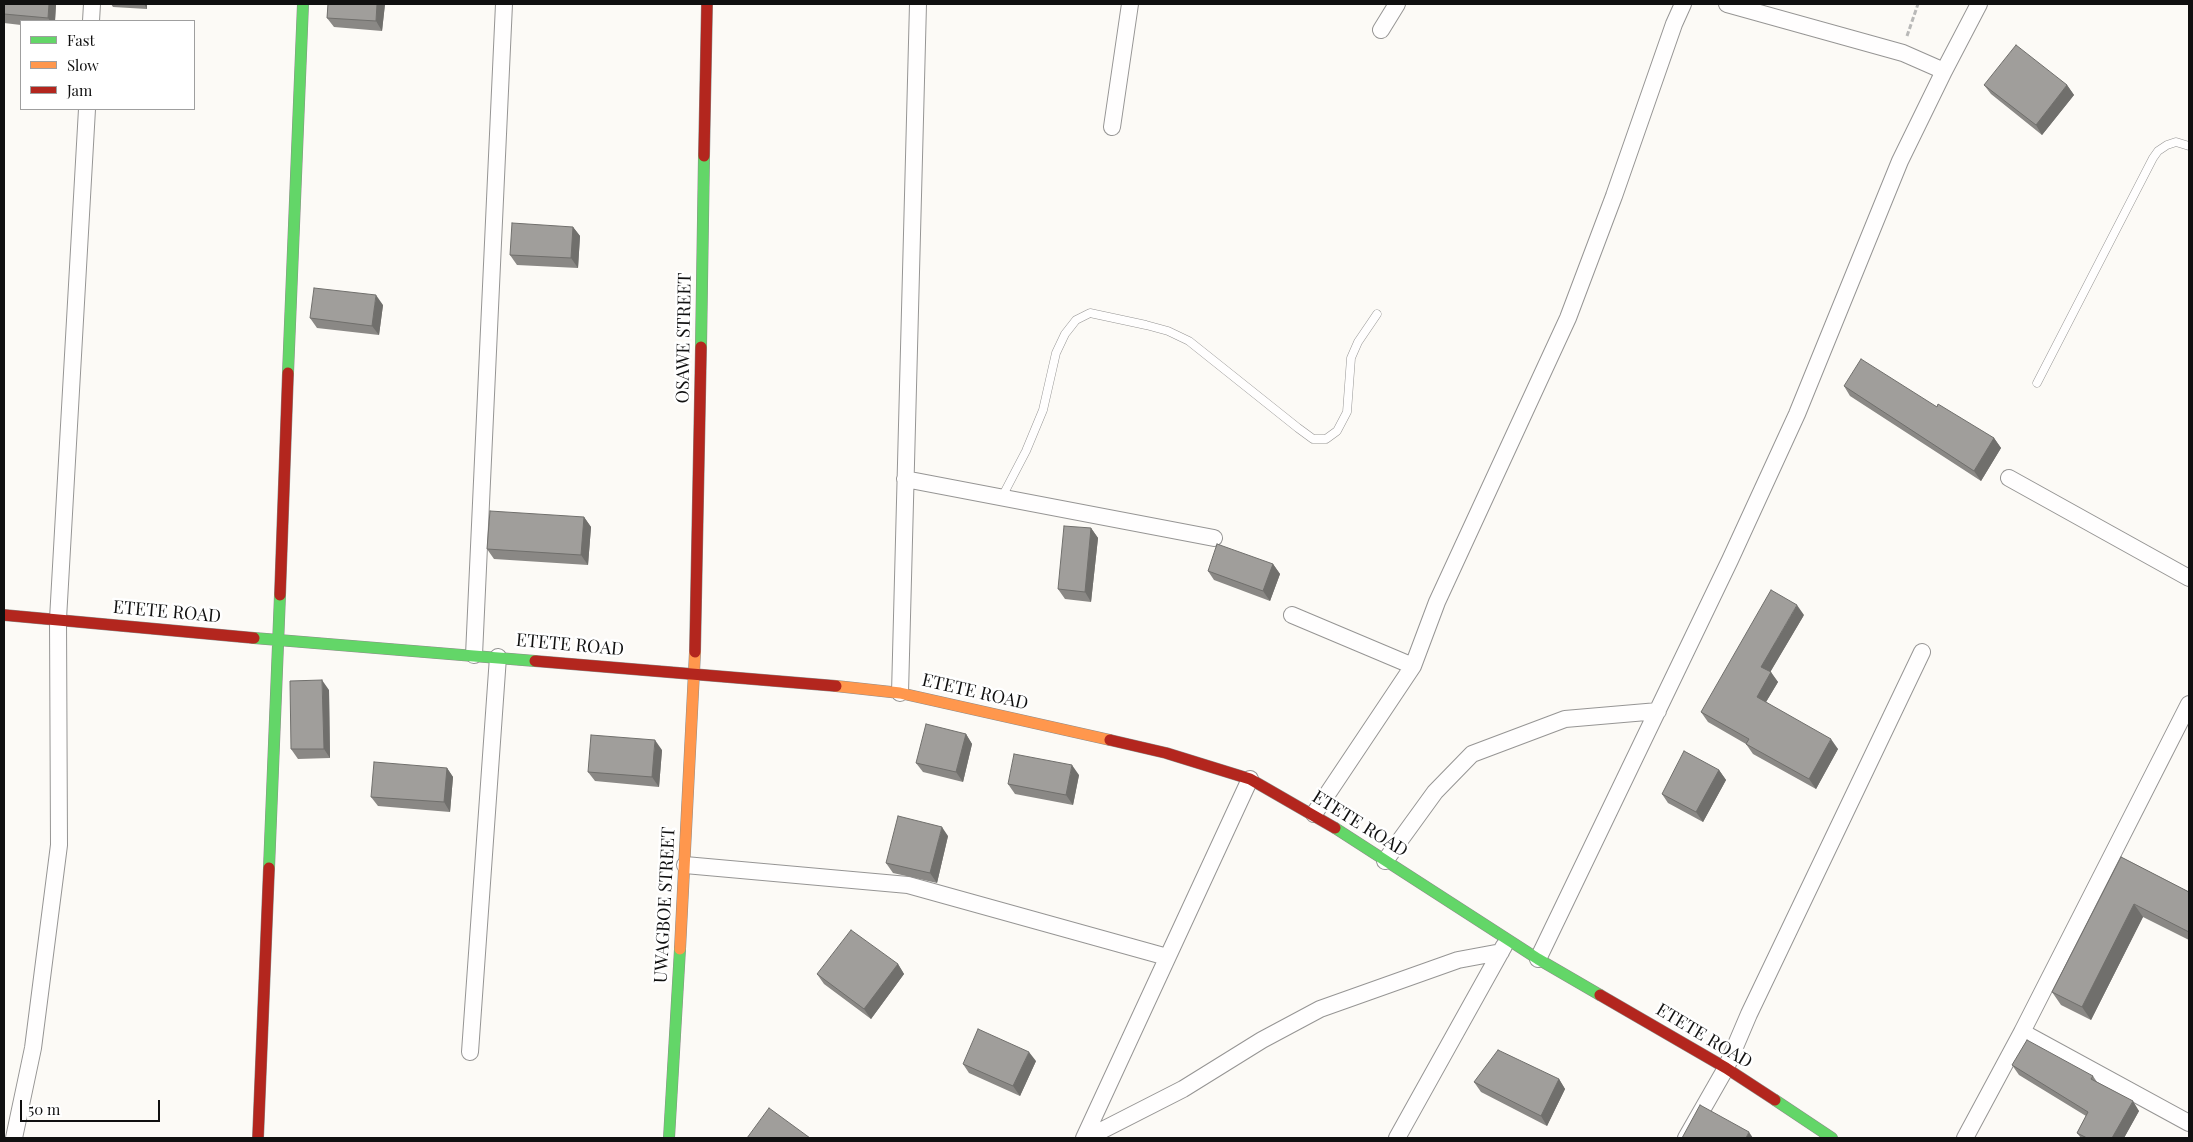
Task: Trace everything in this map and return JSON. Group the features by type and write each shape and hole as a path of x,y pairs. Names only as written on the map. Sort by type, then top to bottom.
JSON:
{"street":[{"path":"92,4 92,20"},
{"path":"258,1138 303,4"},
{"path":"474,655 504,4"},
{"name":"OSAWE STREET","path":"695,674 708,4"},
{"path":"900,693 918,4"},
{"path":"1112,127 1130,4"},
{"path":"1381,30 1397,4"},
{"path":"1314,814 1413,666 1438,602 1568,318 1614,196 1682,4"},
{"path":"1727,4 1903,53 1944,71"},
{"path":"1538,959 1658,710 1797,414 1900,161 1979,4"},
{"path":"14,1138 33,1048 58,845 58,620 87,110"},
{"path":"2009,478 2189,578"},
{"path":"905,479 1214,538"},
{"name":"ETETE ROAD","path":"4,615 900,693 1166,753 1250,779 1314,814 1385,860 1504,946 1538,959 1726,1068 1824,1136"},
{"path":"1292,615 1413,666"},
{"path":"1686,1138 1726,1068 1748,1014 1922,652"},
{"path":"470,1052 498,657"},
{"name":"UWAGBOE STREET","path":"669,1138 695,674"},
{"path":"1965,1138 2186,722 2189,704"},
{"path":"1385,860 1435,792 1472,754 1564,719 1658,710"},
{"path":"1086,1138 1167,957 1250,779"},
{"path":"685,865 908,885 1167,957"},
{"path":"1086,1138 1183,1089 1262,1040 1320,1009 1458,960 1504,946"},
{"path":"1397,1138 1504,946"},
{"path":"2022,1032 2189,1123"}],"lane":[{"path":"2037,383 2158,150 2176,142 2189,146"},
{"path":"1002,497 1026,450 1043,410 1056,353 1065,334 1076,320 1090,313 1168,331 1189,341 1313,439 1326,439 1337,430 1347,412 1351,358 1358,342 1377,314"}],"path":[{"path":"1903,53 1910,23 1918,4"}],"building":[{"path":"4,4 49,4 48,18 4,14"},
{"path":"328,4 377,4 376,21 327,18"},
{"path":"2016,45 2067,85 2036,125 1984,85"},
{"path":"512,223 573,227 571,258 510,255"},
{"path":"314,288 376,295 372,326 310,318"},
{"path":"1861,359 1937,407 1938,404 1994,438 1974,471 1844,386"},
{"path":"490,511 584,517 581,555 487,549"},
{"path":"1064,526 1091,528 1085,592 1058,589"},
{"path":"1217,544 1273,564 1263,591 1208,571"},
{"path":"1771,590 1797,605 1761,667 1771,672 1757,697 1831,739 1809,779 1746,744 1749,739 1701,712"},
{"path":"322,680 324,749 291,749 290,681"},
{"path":"926,724 966,734 956,772 916,763"},
{"path":"591,735 655,740 652,777 588,772"},
{"path":"1684,751 1719,770 1696,812 1662,794"},
{"path":"1014,754 1072,765 1066,795 1008,784"},
{"path":"374,762 447,768 444,802 371,797"},
{"path":"898,816 942,827 930,873 886,863"},
{"path":"2121,857 2189,892 2189,932 2134,904 2082,1007 2052,992"},
{"path":"851,930 898,964 864,1009 817,974"},
{"path":"978,1029 1029,1052 1013,1086 963,1064"},
{"path":"2027,1040 2093,1076 2091,1079 2133,1101 2112,1138 2087,1138 2077,1133 2088,1112 2012,1065"},
{"path":"1498,1050 1559,1079 1541,1116 1474,1082"},
{"path":"1700,1105 1749,1132 1746,1138 1682,1138"},
{"path":"769,1108 810,1138 747,1138"}],"traffic: fast":[{"path":"288,373 303,4"},
{"path":"701,347 704,156"},
{"path":"269,868 280,595"},
{"path":"254,638 535,661"},
{"path":"1335,828 1538,959 1600,995"},
{"path":"669,1138 680,949"},
{"path":"1775,1100 1832,1138"}],"traffic: slow":[{"path":"680,949 695,652"},
{"path":"836,686 900,693 1110,740"}],"traffic: jam":[{"path":"704,156 707,4"},
{"path":"695,652 701,347"},
{"path":"280,595 288,373"},
{"path":"4,615 254,638"},
{"path":"535,661 836,686"},
{"path":"1110,740 1166,753 1250,779 1335,828"},
{"path":"258,1138 269,868"},
{"path":"1600,995 1726,1068 1775,1100"}]}
